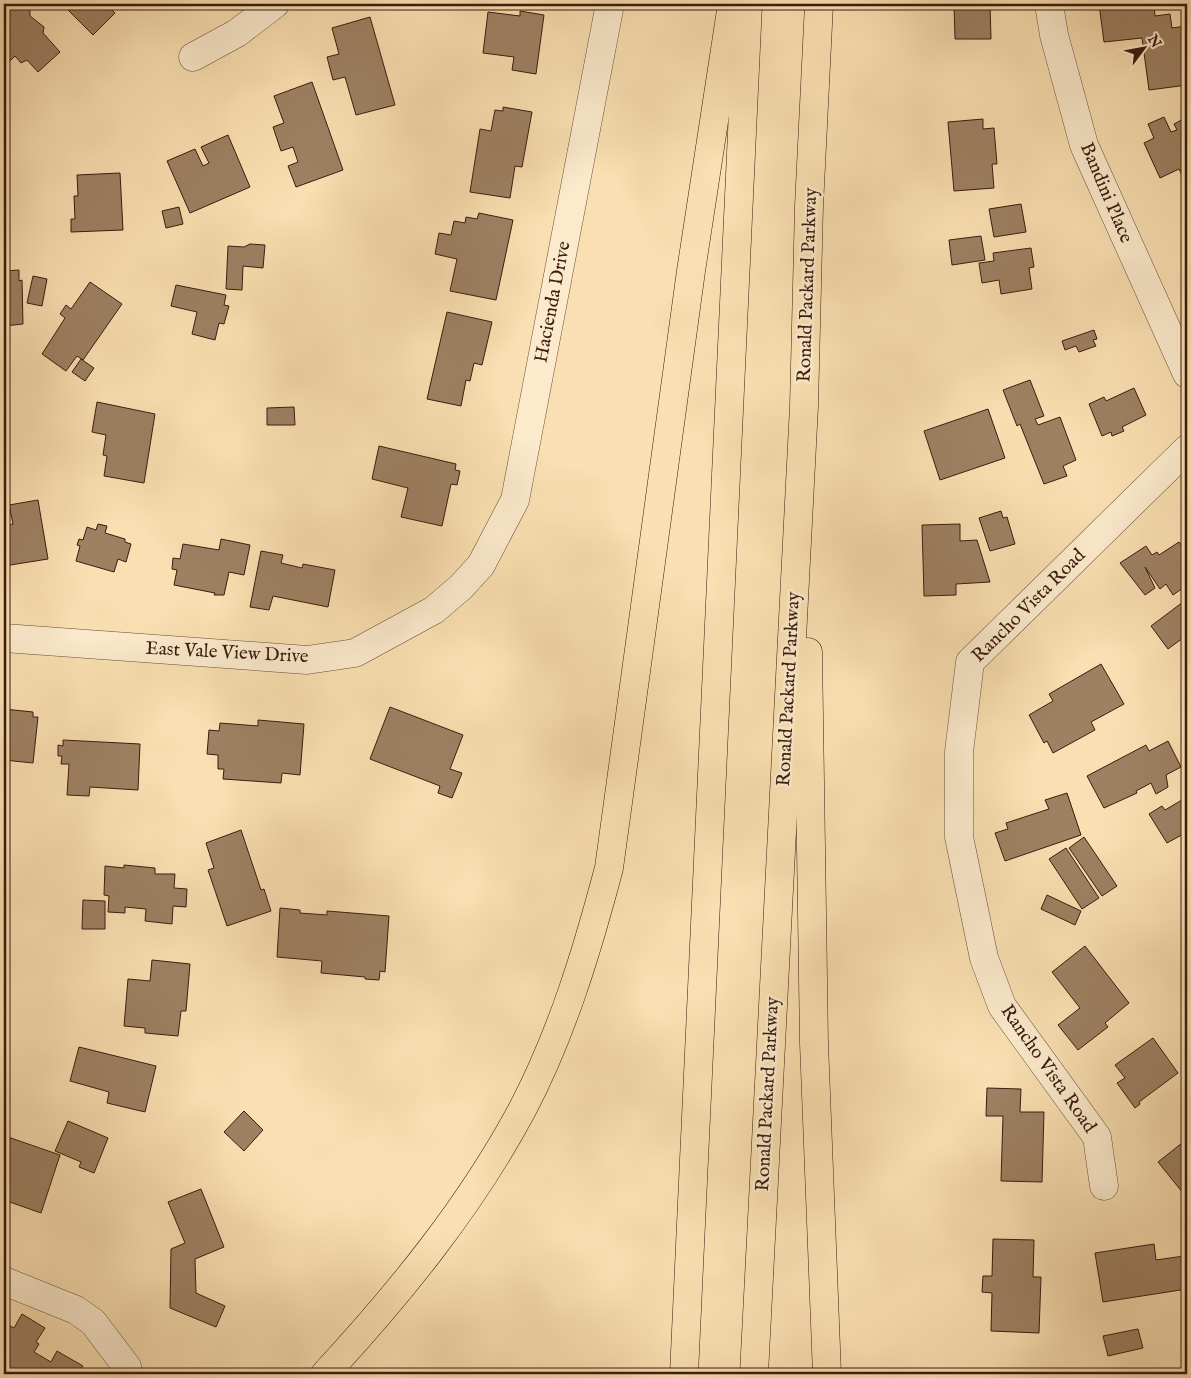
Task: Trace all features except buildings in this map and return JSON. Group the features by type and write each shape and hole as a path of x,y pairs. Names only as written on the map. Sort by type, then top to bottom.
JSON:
{"highway":[{"path":"325,1374 361,1334 441,1236 488,1167 522,1110 550,1049 584,963 610,868 691,271 732,4"},
{"path":"684,1374 748,4"},
{"name":"Ronald Packard Parkway","path":"754,1374 804,406 809,206 819,4"},
{"path":"804,406 814,1033 827,1374"}],"street":[{"path":"193,57 237,33 275,4"},
{"name":"Hacienda Drive","path":"461,587 480,565 515,500 610,4"},
{"name":"Bandini Place","path":"1049,4 1054,34 1084,145 1187,374"},
{"name":"Rancho Vista Road","path":"1104,1186 1097,1137 1002,1006 984,958 959,837 959,752 970,662 1187,449"},
{"name":"East Vale View Drive","path":"4,638 306,660 355,653 434,610 461,587"},
{"path":"4,1281 76,1310 93,1322 127,1367 129,1374"}]}
